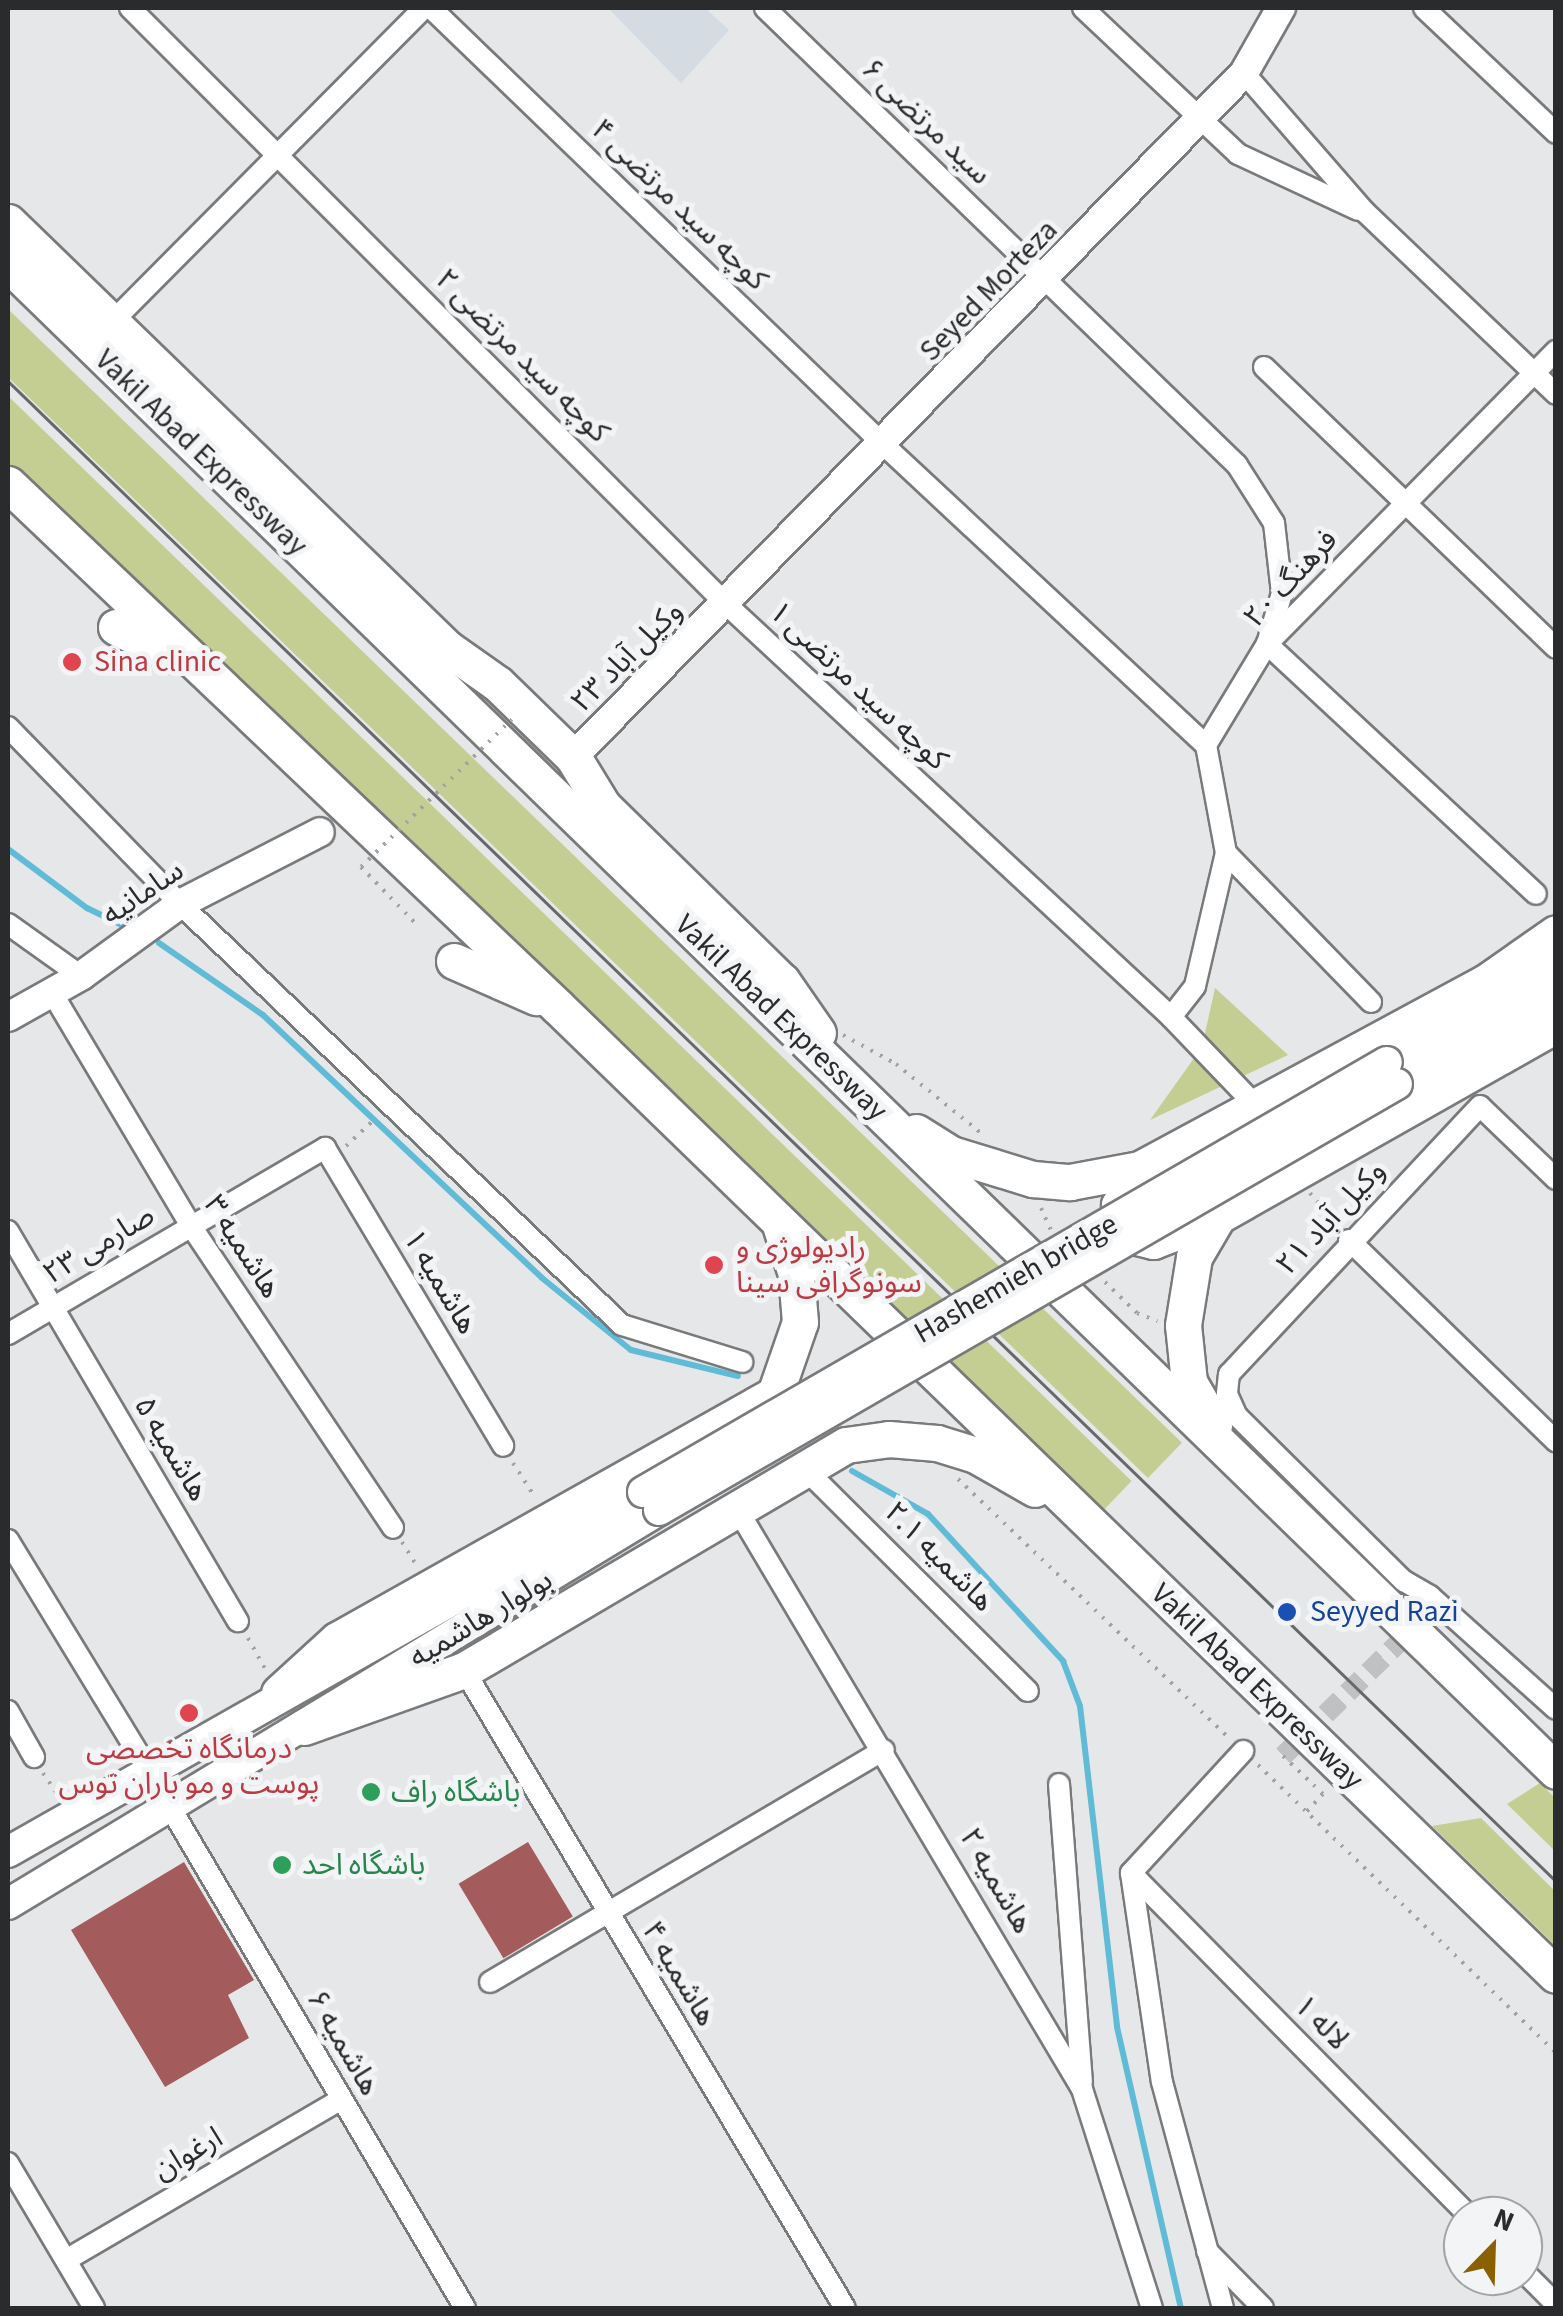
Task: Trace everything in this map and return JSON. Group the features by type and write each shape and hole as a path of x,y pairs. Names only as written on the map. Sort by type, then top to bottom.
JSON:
{"highway":[{"path":"8,222 447,648 498,684 573,756 603,806 782,981 864,1099 952,1154 1033,1179 1070,1182 1140,1169 1486,982 1556,932"},
{"name":"Vakil Abad Expressway","path":"8,264 1236,1465 1556,1771"},
{"name":"Vakil Abad Expressway","path":"8,484 558,1007 1556,1975"},
{"path":"116,627 205,671"},
{"path":"454,961 558,1007"},
{"path":"1140,1169 1119,1205 1133,1236 1153,1241 1218,1216 1291,1170 1512,1055 1556,1025"},
{"path":"1218,1216 1194,1258 1182,1345 1188,1382 1236,1465"},
{"path":"775,1394 800,1322 796,1274 780,1222"},
{"path":"279,1693 338,1640 429,1585 547,1516 775,1394 806,1386 836,1399 848,1429 846,1446"},
{"path":"304,1728 464,1670 736,1507 846,1446 889,1439 956,1448 1082,1516"}],"main road":[{"path":"1392,1073 1490,1009 1556,958"},
{"path":"1392,1073 1503,1029 1556,992"},
{"name":"Hashemieh bridge","path":"651,1501 1392,1073"},
{"name":"بولوار هاشمیه","path":"8,1852 279,1693 651,1501"},
{"name":"بولوار هاشمیه","path":"8,1904 304,1728 651,1501"}],"street":[{"name":"کوچه سید مرتضی ۲","path":"130,8 726,604"},
{"path":"113,321 275,151 428,8"},
{"name":"کوچه سید مرتضی ۴","path":"428,8 885,446 1206,744"},
{"name":"سید مرتضی ۶","path":"764,8 1238,466 1274,523 1282,593 1267,644"},
{"path":"1084,8 1238,154 1365,212"},
{"name":"Seyed Morteza","path":"726,604 885,446 1244,73 1282,8"},
{"path":"1424,8 1556,133"},
{"path":"1244,73 1365,212 1556,394"},
{"name":"فرهنگ ۲۰","path":"1206,744 1267,644 1556,351"},
{"path":"1264,367 1549,642"},
{"name":"۲۳ وکیل آباد","path":"573,756 726,604"},
{"name":"کوچه سید مرتضی ۱","path":"726,604 1171,1017 1255,1105"},
{"path":"1267,644 1536,894"},
{"path":"8,727 180,904 622,1325 742,1362"},
{"path":"1171,1017 1195,986 1226,853 1206,744"},
{"name":"سامانیه","path":"8,1017 80,976 180,904 320,832"},
{"path":"1226,853 1371,1002"},
{"path":"8,924 80,976"},
{"name":"هاشمیه ۳","path":"52,991 190,1226 393,1528"},
{"name":"۲۱ وکیل آباد","path":"1554,1705 1430,1596 1404,1581 1237,1416 1227,1394 1229,1374 1349,1240 1480,1106 1556,1179"},
{"name":"صارمی ۲۳","path":"8,1334 190,1226 328,1154"},
{"name":"هاشمیه ۱","path":"328,1154 503,1446"},
{"name":"هاشمیه ۵","path":"8,1231 238,1620"},
{"path":"1349,1240 1556,1442"},
{"name":"هاشمیه ۲.۱","path":"804,1468 1028,1691"},
{"name":"هاشمیه ۲","path":"736,1507 884,1750 1082,2089 1152,2308"},
{"path":"8,1540 148,1769"},
{"name":"هاشمیه ۴","path":"464,1670 845,2308"},
{"path":"8,1711 34,1756"},
{"path":"490,1982 884,1750"},
{"path":"1223,2308 1162,2082 1131,1872 1243,1750"},
{"path":"1059,1784 1082,2089"},
{"name":"هاشمیه ۶","path":"170,1807 465,2308"},
{"name":"لاله ۱","path":"1131,1872 1449,2196"},
{"name":"ارغوان","path":"66,2260 341,2099"},
{"path":"8,2163 94,2308"},
{"path":"1206,2250 1263,2308"}],"path":[{"path":"419,926 361,866 512,719"},
{"path":"328,1154 390,1105"},
{"path":"1291,1170 1349,1240"},
{"path":"503,1446 547,1516"},
{"path":"393,1528 429,1585"},
{"path":"238,1620 279,1693"},
{"path":"34,1756 69,1816"},
{"path":"1284,1756 1323,1794 1306,1812"}],"shaded area":[{"path":"608,8 705,8 729,30 681,83"}],"green space":[{"path":"8,309 1182,1443 1148,1478 8,377"},
{"path":"8,396 1132,1481 1097,1517 8,466"},
{"path":"1215,988 1288,1055 1150,1120 1202,1047"},
{"path":"1540,1783 1555,1798 1555,1851 1507,1804"},
{"path":"1481,1818 1555,1891 1555,1945 1432,1826"}],"building":[{"path":"528,1842 573,1917 503,1958 459,1884"},
{"path":"184,1862 254,1980 228,1995 249,2038 165,2087 71,1930"}],"waterway":[{"path":"8,849 87,908 132,930"},
{"path":"159,943 263,1015 542,1278 631,1350 738,1376"},
{"path":"852,1471 928,1514 1063,1661 1080,1706 1117,2027 1181,2308"}],"tunnel":[{"path":"1283,1756 1418,1624"}],"tram line":[{"path":"8,381 1556,1881"}],"place":[{"name":"Sina clinic","path":"72,662"},
{"name":"رادیولوژی و سونوگرافی سینا","path":"714,1265"},
{"name":"Seyyed Razi","path":"1287,1612"},
{"name":"درمانگاه تخصصی پوست و مو باران توس","path":"189,1713"},
{"name":"باشگاه راف","path":"371,1792"},
{"name":"باشگاه احد","path":"282,1865"}]}
